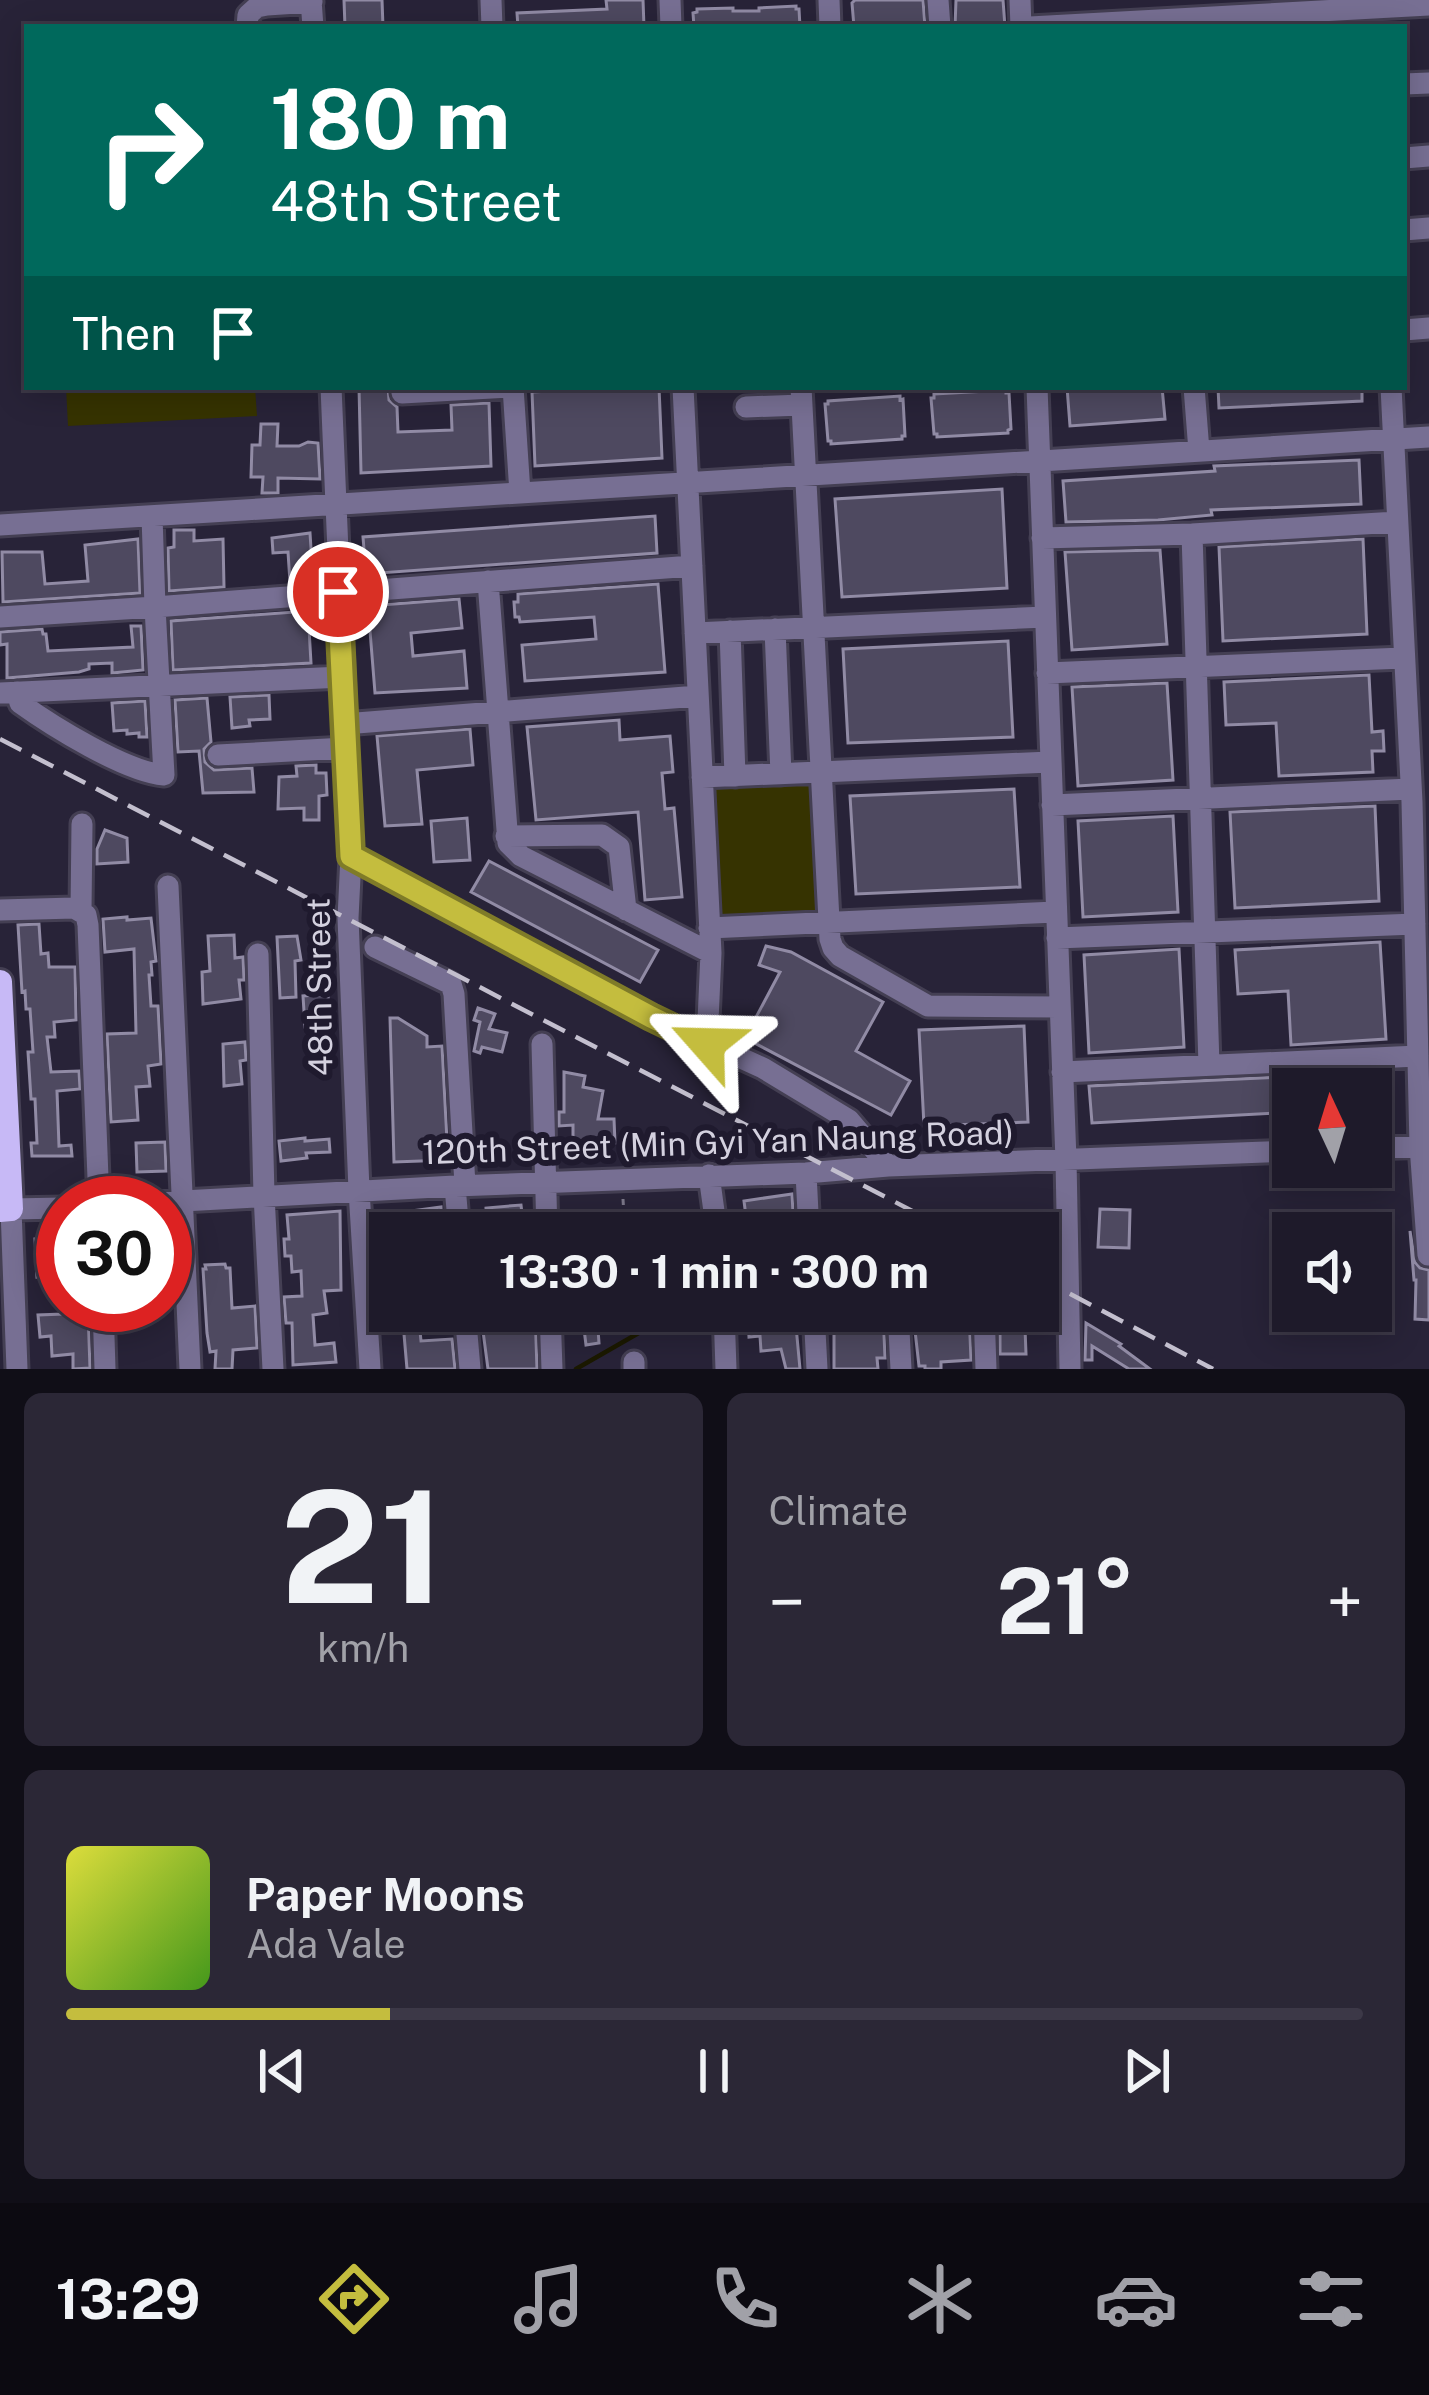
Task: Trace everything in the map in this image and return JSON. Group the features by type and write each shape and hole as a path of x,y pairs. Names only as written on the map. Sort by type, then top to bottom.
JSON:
{"main road":[{"path":"0,982 5,1210"}],"street":[{"path":"247,24 248,15 257,7 311,1"},
{"path":"1069,24 1198,15 1376,12 1429,5"},
{"name":"48th Street","path":"331,390 351,856 348,918 370,1369"},
{"path":"402,393 457,390"},
{"path":"512,390 520,493"},
{"path":"683,390 711,953 707,1044"},
{"path":"1037,390 1070,1369"},
{"path":"1194,390 1198,451"},
{"path":"1391,390 1428,1255"},
{"path":"746,407 801,396 832,948 922,1004 1060,1007"},
{"path":"0,525 1429,437"},
{"path":"8,693 83,740 140,770 164,776 152,516"},
{"path":"1042,538 1397,522"},
{"path":"1192,534 1209,1065"},
{"path":"0,617 692,566"},
{"path":"488,581 508,843 521,856 711,953"},
{"path":"695,633 1045,616"},
{"path":"775,628 781,774"},
{"path":"730,631 735,776"},
{"path":"1047,673 1403,658"},
{"path":"8,693 342,677"},
{"path":"344,724 698,696"},
{"path":"218,755 345,748"},
{"path":"702,777 1050,762"},
{"path":"1052,805 1411,789"},
{"path":"82,824 81,910 88,925 98,1176"},
{"path":"506,836 602,835 614,841 621,856 626,910"},
{"path":"351,856 638,1011 763,1068 849,1120 888,1166"},
{"path":"168,886 180,1176"},
{"path":"0,910 81,910"},
{"path":"710,928 1056,911"},
{"path":"1057,938 1415,924"},
{"path":"376,947 451,984 459,1212"},
{"path":"258,954 273,1369"},
{"path":"542,1044 546,1212"},
{"path":"1062,1072 1418,1056"},
{"path":"1392,1147 1424,1146"},
{"name":"120th Street (Min Gyi Yan Naung Road)","path":"192,1199 1272,1152"},
{"path":"806,1173 808,1212"},
{"path":"709,1175 714,1212"},
{"path":"17,1369 5,1210 36,1209"},
{"path":"104,1332 105,1369"},
{"path":"188,1332 190,1369"},
{"path":"467,1332 470,1369"},
{"path":"551,1332 552,1369"},
{"path":"725,1332 726,1369"},
{"path":"815,1332 817,1369"},
{"path":"899,1332 901,1369"},
{"path":"985,1332 986,1369"}],"path":[{"path":"622,1180 624,1212"}],"shaded area":[{"path":"66,390 255,390 257,416 68,426"},
{"path":"812,780 819,915 718,922 712,782"}],"building":[{"path":"344,0 382,0 383,24 345,24"},
{"path":"606,0 643,0 644,24 518,24 517,13 607,9"},
{"path":"923,0 925,24 854,24 852,3"},
{"path":"956,0 1003,0 1005,24 955,24"},
{"path":"796,6 800,24 694,24 697,9"},
{"path":"359,390 388,390 389,400 397,407 398,432 452,430 451,405 489,403 491,466 361,473"},
{"path":"659,390 662,458 535,466 532,392"},
{"path":"1006,390 1008,433 934,434 934,394"},
{"path":"1067,390 1162,390 1165,419 1070,426"},
{"path":"1218,390 1362,390 1362,401 1219,408"},
{"path":"900,396 902,439 828,441 828,401"},
{"path":"261,424 278,424 277,446 318,443 320,479 278,478 278,493 262,493 263,477 251,477 252,445 260,445"},
{"path":"1359,460 1361,504 1211,510 1212,515 1158,520 1066,522 1063,481 1215,471 1214,466"},
{"path":"1002,489 1007,588 842,597 835,499"},
{"path":"655,516 657,553 366,574 363,537"},
{"path":"174,530 194,530 194,541 223,539 224,587 169,591 168,548 174,547"},
{"path":"310,533 317,579 290,582 288,552 273,553 272,538"},
{"path":"138,539 140,593 3,602 2,552 42,552 45,584 88,581 85,545"},
{"path":"1363,539 1367,634 1223,641 1219,547"},
{"path":"1160,550 1167,644 1072,650 1065,552"},
{"path":"658,584 665,672 525,681 522,645 596,639 594,617 520,622 515,617 518,594"},
{"path":"459,599 462,628 411,633 413,656 464,651 467,688 375,693 368,606"},
{"path":"308,611 311,663 173,670 171,621"},
{"path":"131,626 141,626 143,670 112,673 112,663 89,664 89,669 79,672 7,678 7,644 0,645 0,632 42,629 48,651 133,647"},
{"path":"1008,641 1013,737 848,743 843,649"},
{"path":"1369,675 1372,732 1383,731 1384,751 1372,751 1373,772 1279,776 1276,723 1226,725 1224,682"},
{"path":"1167,683 1173,780 1078,786 1072,687"},
{"path":"269,695 270,719 249,720 250,726 232,728 230,697"},
{"path":"207,698 211,742 204,749 205,762 214,770 252,768 254,792 203,793 199,751 178,752 175,700"},
{"path":"145,701 147,737 114,731 112,703"},
{"path":"619,720 620,740 670,736 673,772 662,773 665,809 674,808 682,897 645,900 638,812 536,820 527,727"},
{"path":"470,729 473,765 417,770 422,824 385,826 377,736"},
{"path":"316,765 316,773 326,773 327,795 319,796 319,820 304,820 304,808 278,809 279,777 297,776 296,766"},
{"path":"1014,789 1020,887 856,894 850,796"},
{"path":"1375,806 1379,901 1235,908 1230,812"},
{"path":"1173,816 1178,912 1083,917 1078,821"},
{"path":"467,818 470,860 434,862 431,821"},
{"path":"105,830 127,838 128,862 97,864"},
{"path":"489,861 658,950 640,982 471,892"},
{"path":"151,918 156,961 151,962 149,975 151,1006 158,1006 161,1064 148,1066 150,1086 136,1087 138,1120 111,1122 107,1034 136,1033 134,949 105,952 103,919"},
{"path":"39,924 41,954 48,953 49,967 75,967 76,1020 54,1022 55,1037 47,1037 51,1072 79,1071 80,1089 57,1091 59,1146 71,1145 72,1156 32,1156 31,1143 37,1143 28,1052 33,1052 30,1009 26,1009 22,992 18,925"},
{"path":"234,935 235,958 243,957 241,999 203,1004 202,972 210,971 208,936"},
{"path":"297,936 301,960 295,961 296,997 280,998 277,937"},
{"path":"1380,942 1386,1039 1291,1045 1288,991 1238,994 1235,950"},
{"path":"766,946 791,952 883,1002 856,1051 910,1081 891,1115 745,1038 780,972 759,965"},
{"path":"1179,949 1184,1047 1089,1053 1084,955"},
{"path":"328,994 329,1026 305,1027 303,996"},
{"path":"478,1008 495,1014 489,1029 507,1033 502,1052 482,1047 480,1053 474,1051"},
{"path":"390,1018 427,1036 427,1047 442,1046 448,1160 394,1162"},
{"path":"1024,1026 1028,1122 924,1126 919,1030"},
{"path":"245,1042 246,1060 240,1061 242,1084 224,1086 223,1044"},
{"path":"564,1072 585,1076 583,1087 603,1091 598,1119 614,1119 615,1143 573,1143 573,1125 559,1126 559,1112 564,1112"},
{"path":"1272,1077 1272,1113 1092,1123 1089,1086"},
{"path":"329,1139 330,1152 281,1161 279,1141"},
{"path":"165,1142 166,1171 137,1172 136,1143"},
{"path":"792,1194 793,1212 745,1212 744,1201"},
{"path":"521,1205 522,1212 486,1212 486,1208"},
{"path":"441,1207 441,1212 404,1212"},
{"path":"1100,1209 1130,1210 1129,1248 1098,1247"},
{"path":"340,1211 341,1290 324,1291 327,1313 313,1315 315,1345 334,1343 336,1362 293,1365 292,1323 286,1323 284,1297 302,1296 301,1271 292,1272 291,1256 285,1256 287,1215"},
{"path":"1410,1231 1415,1262 1429,1270 1429,1320 1415,1319"},
{"path":"225,1264 230,1268 232,1308 255,1306 257,1348 233,1350 232,1369 215,1369 216,1351 210,1352 207,1333 203,1269"},
{"path":"1086,1323 1150,1369 1129,1369 1092,1346 1092,1360 1085,1360"},
{"path":"40,1332 89,1332 90,1368 73,1369 73,1354 52,1356 51,1336 40,1337"},
{"path":"404,1332 420,1332 421,1341 452,1339 455,1369 407,1369"},
{"path":"483,1332 536,1332 537,1369 488,1369"},
{"path":"584,1332 598,1332 599,1343 586,1345"},
{"path":"749,1332 797,1332 800,1369 786,1369 781,1349 761,1351 760,1336 749,1337"},
{"path":"834,1332 884,1332 885,1358 877,1358 878,1369 834,1369"},
{"path":"915,1332 970,1332 971,1360 941,1362 941,1369 919,1366"},
{"path":"1000,1332 1025,1332 1026,1354 1000,1354"}],"waterway":[{"path":"576,1369 640,1332"}],"railway":[{"path":"0,739 914,1212"},
{"path":"1059,1288 1213,1369"}],"route":[{"path":"338,592 351,856 707,1044"}]}
